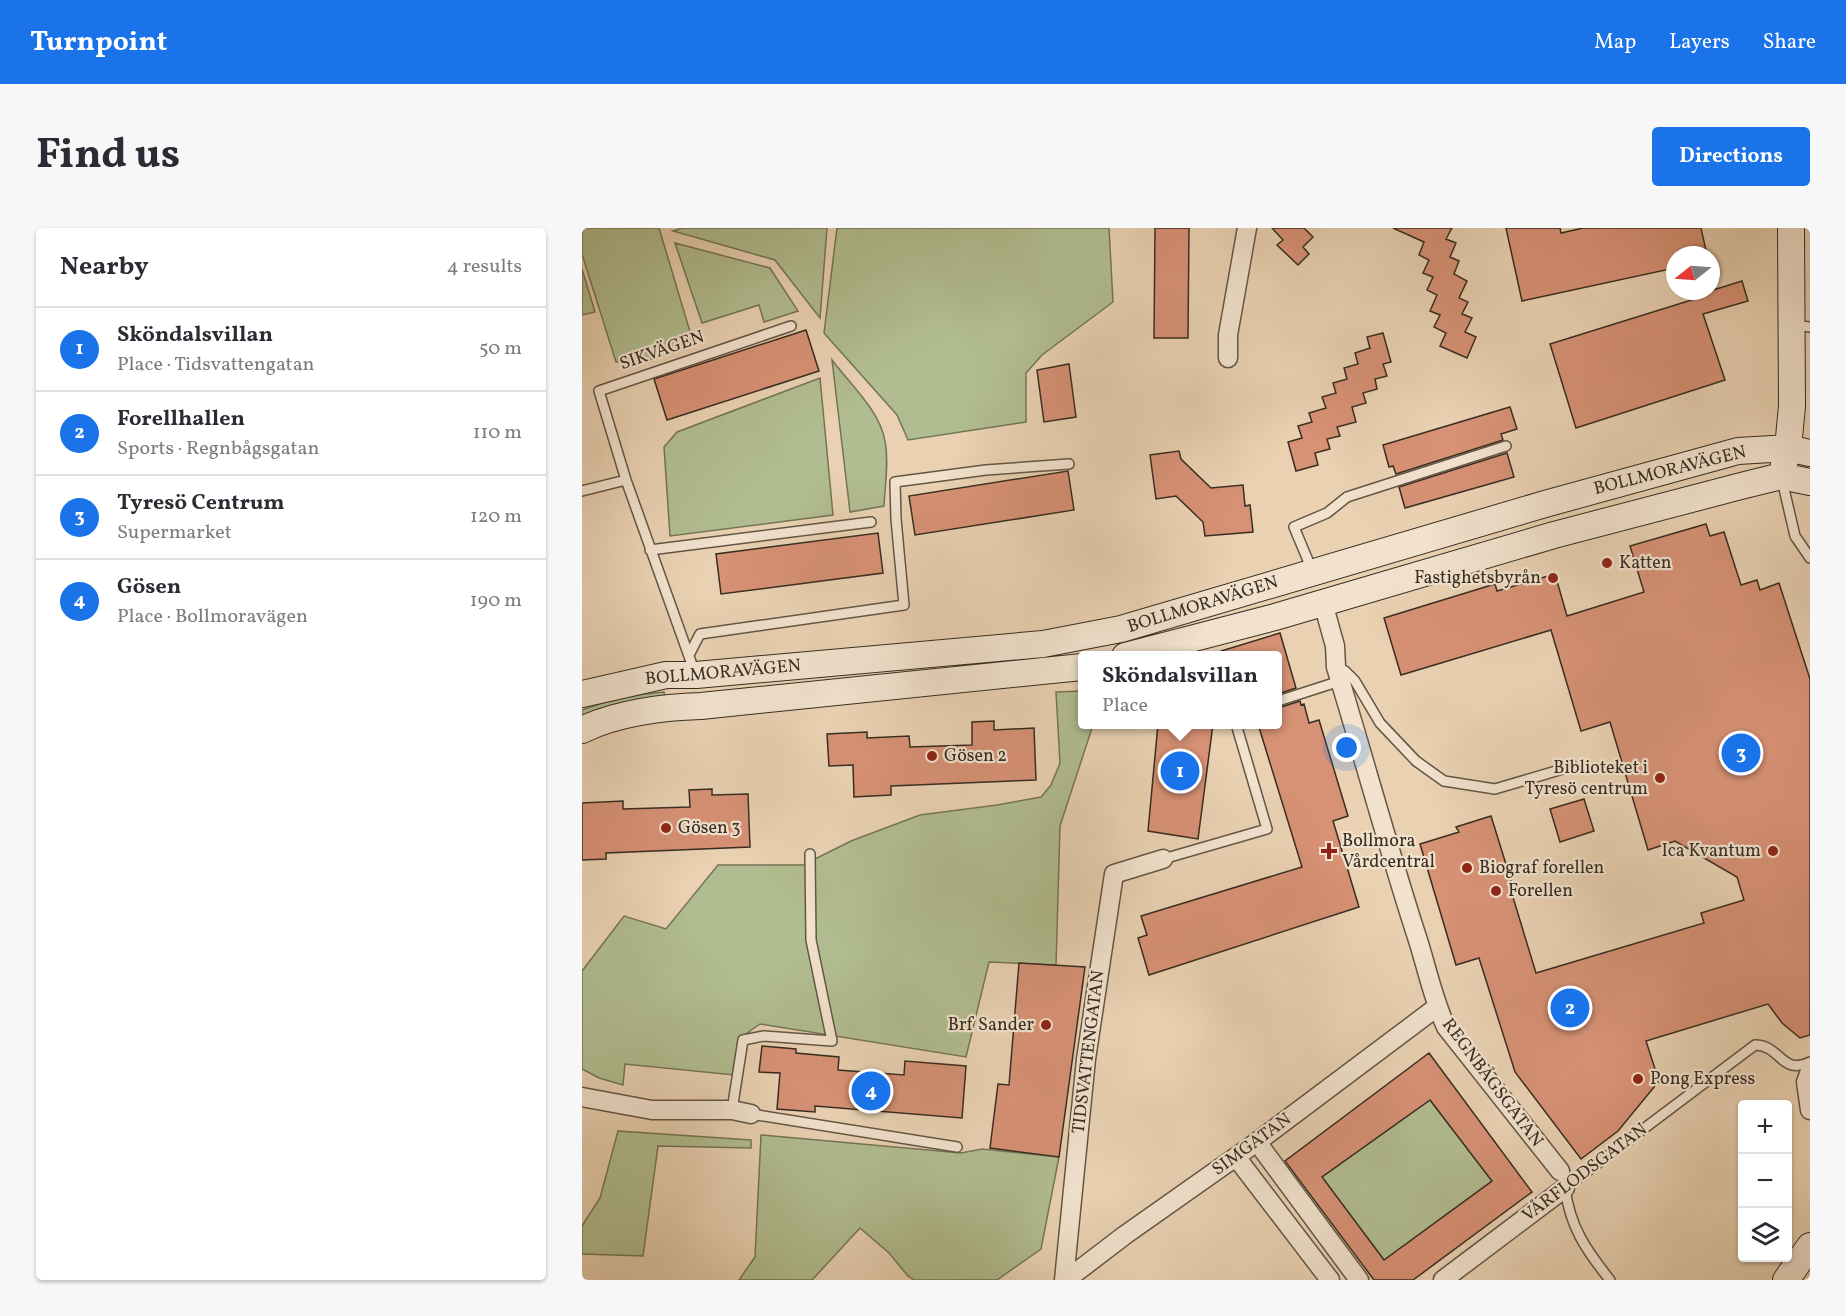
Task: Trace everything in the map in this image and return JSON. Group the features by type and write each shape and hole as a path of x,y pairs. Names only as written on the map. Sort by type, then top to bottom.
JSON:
{"street":[{"path":"1228,358 1228,335 1247,228"},
{"path":"1781,476 1799,450 1792,406 1802,326 1791,228"},
{"name":"BOLLMORAVÄGEN","path":"582,694 666,675 693,665 1044,644 1121,629 1545,504 1738,451 1799,450"},
{"name":"BOLLMORAVÄGEN","path":"1144,651 1323,603 1554,535 1781,476 1810,482"},
{"path":"1313,572 1323,603"},
{"name":"REGNBÅGSGATAN","path":"1323,603 1335,646 1338,674 1396,873 1431,980 1437,1007 1446,1027 1562,1180"},
{"path":"693,665 701,706"},
{"name":"BOLLMORAVÄGEN","path":"582,730 596,723 668,707 701,706 1078,668"},
{"name":"TIDSVATTENGATAN","path":"1065,1280 1086,1059 1114,874 1163,859"},
{"name":"SIMGATAN","path":"1065,1280 1257,1142 1437,1007"},
{"path":"1810,1071 1806,1082 1810,1110"},
{"path":"582,1097 652,1110 732,1110 751,1114"},
{"path":"1257,1142 1359,1280"},
{"path":"1236,1157 1330,1280"},
{"name":"VÅRFLODSGATAN","path":"1443,1280 1562,1180"},
{"path":"1786,1280 1810,1246"}],"lane":[{"name":"SIKVÄGEN","path":"693,665 650,550 598,391 791,326"},
{"path":"1313,572 1294,527 1327,513 1347,497 1506,446"},
{"path":"693,665 699,634 904,605 895,482 986,470 1069,464"},
{"path":"1781,476 1796,536 1810,558"},
{"path":"582,491 626,480"},
{"path":"650,550 871,522"},
{"path":"1282,699 1345,671 1355,681 1380,723 1416,761 1444,781 1495,789 1573,766"},
{"path":"1163,859 1267,829 1237,729"},
{"path":"732,1110 743,1040 764,1036 832,1041 811,940 810,854"},
{"name":"VÅRFLODSGATAN","path":"1562,1180 1755,1045 1770,1048 1791,1066 1800,1066 1810,1062"},
{"path":"751,1114 957,1147"},
{"path":"1562,1180 1576,1232 1610,1280"}],"green space":[{"path":"582,228 659,228 694,345 655,359 616,362 582,254"},
{"path":"682,228 827,228 820,318 775,260 673,231"},
{"path":"837,228 1109,228 1113,302 1042,355 1026,373 1026,422 908,440 897,415 824,333"},
{"path":"675,243 770,268 798,311 764,322 759,305 702,323"},
{"path":"582,269 595,312 582,315"},
{"path":"832,360 871,409 882,430 887,457 884,506 850,512"},
{"path":"820,378 833,515 670,536 664,447 677,432"},
{"path":"1078,691 1078,729 1092,729 1060,826 1056,965 989,962 966,1057 760,1024 739,1039 734,1075 625,1064 623,1085 599,1078 582,1069 582,971 624,916 666,929 718,865 803,865 851,841 920,815 1041,797 1051,785 1060,763 1056,692"},
{"path":"664,692 665,699 582,720 582,710 592,706 622,698"},
{"path":"1430,1100 1492,1181 1384,1260 1322,1177"},
{"path":"618,1131 751,1140 751,1148 658,1146 643,1256 582,1254 582,1226 600,1198"},
{"path":"761,1135 961,1153 982,1149 1059,1157 1041,1249 997,1280 914,1280 889,1253 860,1228 812,1280 739,1280 755,1257"}],"building":[{"path":"1155,228 1189,228 1188,338 1154,338"},
{"path":"1272,228 1304,228 1313,237 1303,247 1309,254 1298,265 1277,245 1283,240"},
{"path":"1393,228 1452,228 1446,239 1456,243 1450,257 1459,261 1454,274 1467,281 1459,298 1468,302 1462,314 1472,318 1465,332 1476,337 1467,358 1440,346 1446,333 1434,327 1440,315 1430,311 1437,295 1427,290 1433,277 1423,273 1429,260 1419,255 1424,242"},
{"path":"1506,228 1560,228 1561,233 1583,228 1701,228 1705,246 1666,246 1666,270 1522,301"},
{"path":"1742,281 1748,301 1703,314 1725,380 1576,428 1550,344 1692,300 1720,300 1720,288"},
{"path":"806,330 819,371 667,420 654,379"},
{"path":"1383,333 1391,362 1383,364 1387,376 1375,379 1377,389 1363,393 1366,403 1352,407 1356,422 1337,427 1340,436 1327,439 1330,449 1315,453 1318,465 1296,471 1288,442 1302,438 1298,426 1312,422 1309,413 1326,408 1322,397 1336,393 1333,383 1347,379 1344,368 1358,364 1355,353 1370,348 1367,337"},
{"path":"1069,364 1076,417 1044,422 1037,370"},
{"path":"1510,407 1517,429 1501,434 1503,440 1396,474 1393,466 1389,467 1383,445"},
{"path":"1179,451 1181,459 1211,488 1243,485 1245,506 1250,505 1253,532 1205,536 1203,522 1176,496 1156,499 1150,455"},
{"path":"1507,453 1514,477 1405,508 1399,487"},
{"path":"1068,471 1074,510 915,535 909,496"},
{"path":"1706,524 1710,536 1724,532 1741,585 1757,580 1760,590 1779,583 1810,679 1810,1035 1800,1038 1782,1023 1768,1004 1646,1041 1659,1081 1618,1131 1581,1159 1515,1072 1479,958 1456,965 1420,844 1459,832 1456,827 1491,816 1515,893 1512,894 1536,973 1704,923 1701,913 1744,900 1737,877 1675,841 1648,850 1610,722 1581,731 1551,630 1401,675 1384,618 1495,584 1497,591 1555,574 1567,616 1644,592 1630,546"},
{"path":"878,533 883,573 721,594 716,554"},
{"path":"1280,633 1296,688 1282,693 1282,651 1221,651"},
{"path":"1300,701 1301,705 1304,704 1309,723 1319,720 1348,816 1333,821 1359,907 1149,975 1138,938 1147,935 1141,916 1302,867 1260,729 1282,729 1282,707"},
{"name":"Gösen 2","path":"994,721 994,730 1034,728 1036,780 891,786 891,795 854,797 853,765 829,766 827,734 867,732 867,738 909,736 910,747 972,745 972,722"},
{"path":"1158,729 1212,729 1198,839 1148,831"},
{"name":"Gösen 3","path":"712,789 712,795 748,794 750,847 606,853 606,859 582,860 582,803 623,801 623,809 690,807 689,790"},
{"path":"1584,799 1594,831 1560,842 1550,809"},
{"name":"Brf Sander","path":"1019,963 1085,967 1059,1157 990,1148 998,1084 1009,1085"},
{"path":"762,1046 796,1049 796,1053 839,1057 838,1070 904,1075 905,1061 966,1066 962,1118 815,1106 815,1112 777,1109 780,1073 759,1072"},
{"path":"1429,1053 1532,1192 1413,1280 1374,1280 1285,1161","holes":["1430,1100 1492,1181 1384,1260 1322,1177"]}],"place":[{"name":"Katten","path":"1607,563"},
{"name":"Fastighetsbyrån","path":"1553,578"},
{"name":"Tyresö Centrum","path":"1741,753"},
{"name":"Gösen 2","path":"932,756"},
{"name":"Sköndalsvillan","path":"1180,771"},
{"name":"Biblioteket i Tyresö centrum","path":"1660,778"},
{"name":"Gösen 3","path":"666,828"},
{"name":"Bollmora Vårdcentral","path":"1329,851"},
{"name":"Ica Kvantum","path":"1773,851"},
{"name":"Biograf forellen","path":"1467,868"},
{"name":"Forellen","path":"1496,891"},
{"name":"Forellhallen","path":"1570,1008"},
{"name":"Brf Sander","path":"1046,1025"},
{"name":"Pong Express","path":"1638,1079"},
{"name":"Gösen","path":"871,1091"}]}
